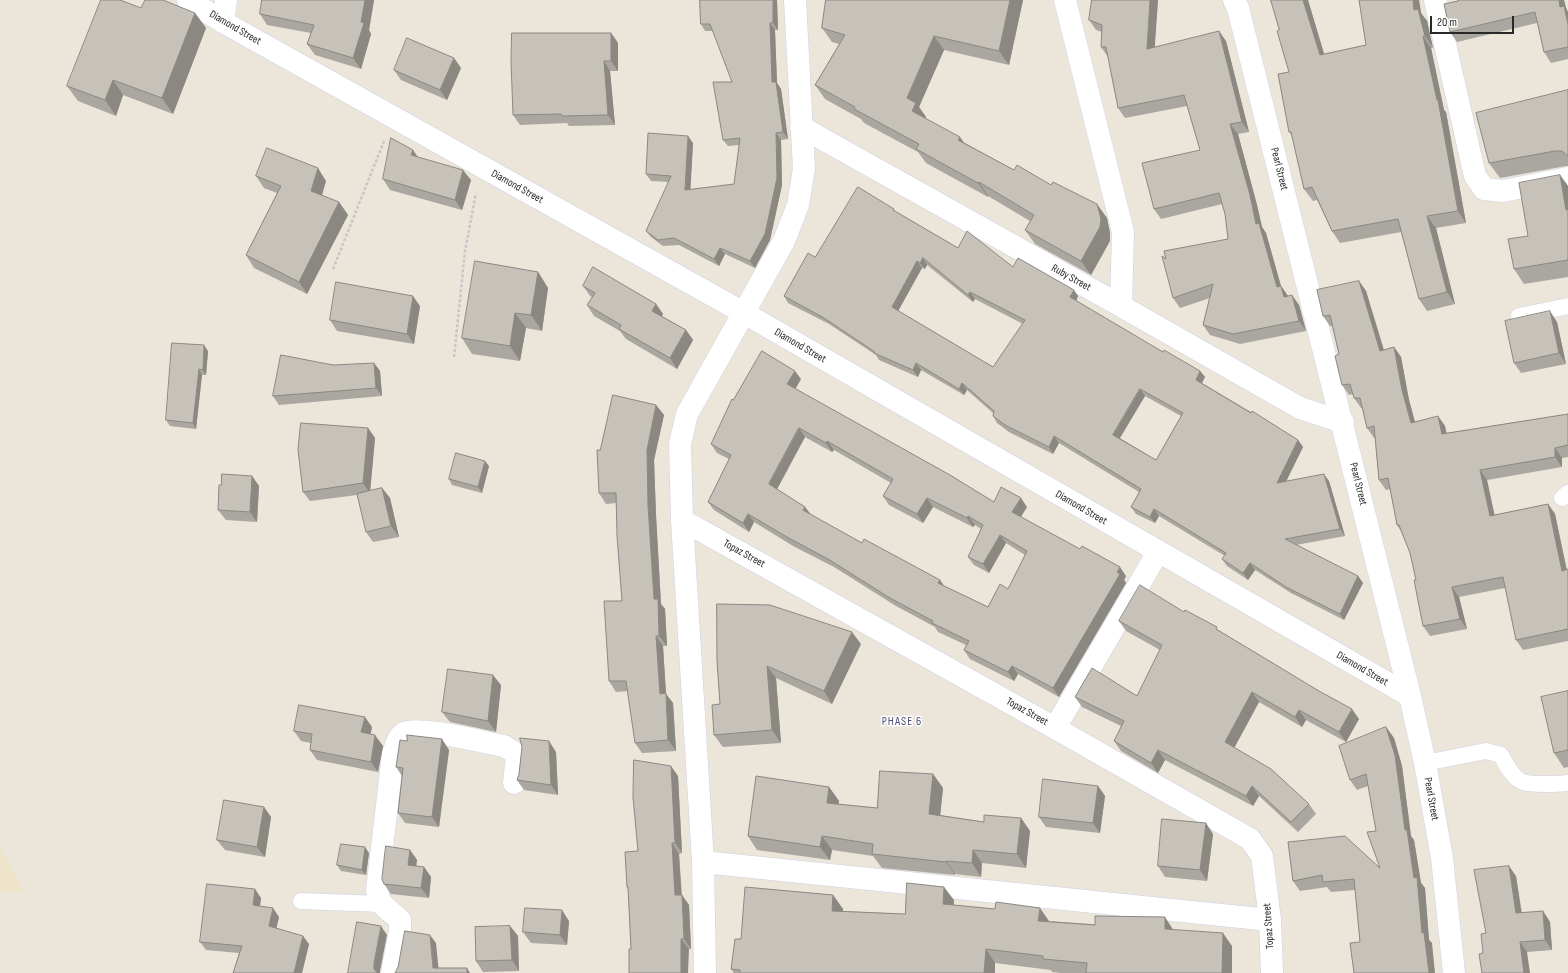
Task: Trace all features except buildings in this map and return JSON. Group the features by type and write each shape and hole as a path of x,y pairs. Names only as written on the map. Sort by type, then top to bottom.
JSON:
{"street":[{"name":"Diamond Street","path":"188,0 223,22 393,118 744,313 1410,696"},
{"path":"223,22 226,0"},
{"path":"705,973 703,862 682,520 680,444 687,414 784,241 798,205 804,169 795,0"},
{"path":"1065,0 1122,232 1121,306"},
{"name":"Pearl Street","path":"1234,0 1238,8 1343,422 1425,762 1442,858 1454,973"},
{"path":"1435,0 1474,176 1484,189 1503,191 1568,178"},
{"name":"Ruby Street","path":"801,127 1300,408 1343,422"},
{"name":"Topaz Street","path":"682,520 1055,728 1250,839 1262,856 1270,920 1272,973"},
{"path":"1055,728 1158,552"},
{"path":"392,973 400,931 400,920 381,904 377,890 393,754 398,740 405,732 420,730 504,746 517,756 514,783"},
{"path":"703,862 1270,920"}],"lane":[{"path":"1519,316 1568,306"},
{"path":"1425,762 1486,751 1501,755 1513,774 1523,782 1556,784 1568,783"},
{"path":"301,901 381,904"}],"path":[{"path":"333,269 393,118"},
{"path":"454,357 465,251 474,201 483,168"}],"shaded area":[{"path":"0,848 24,891 0,893"}],"district":[{"name":"PHASE 6","path":"902,722"}]}
